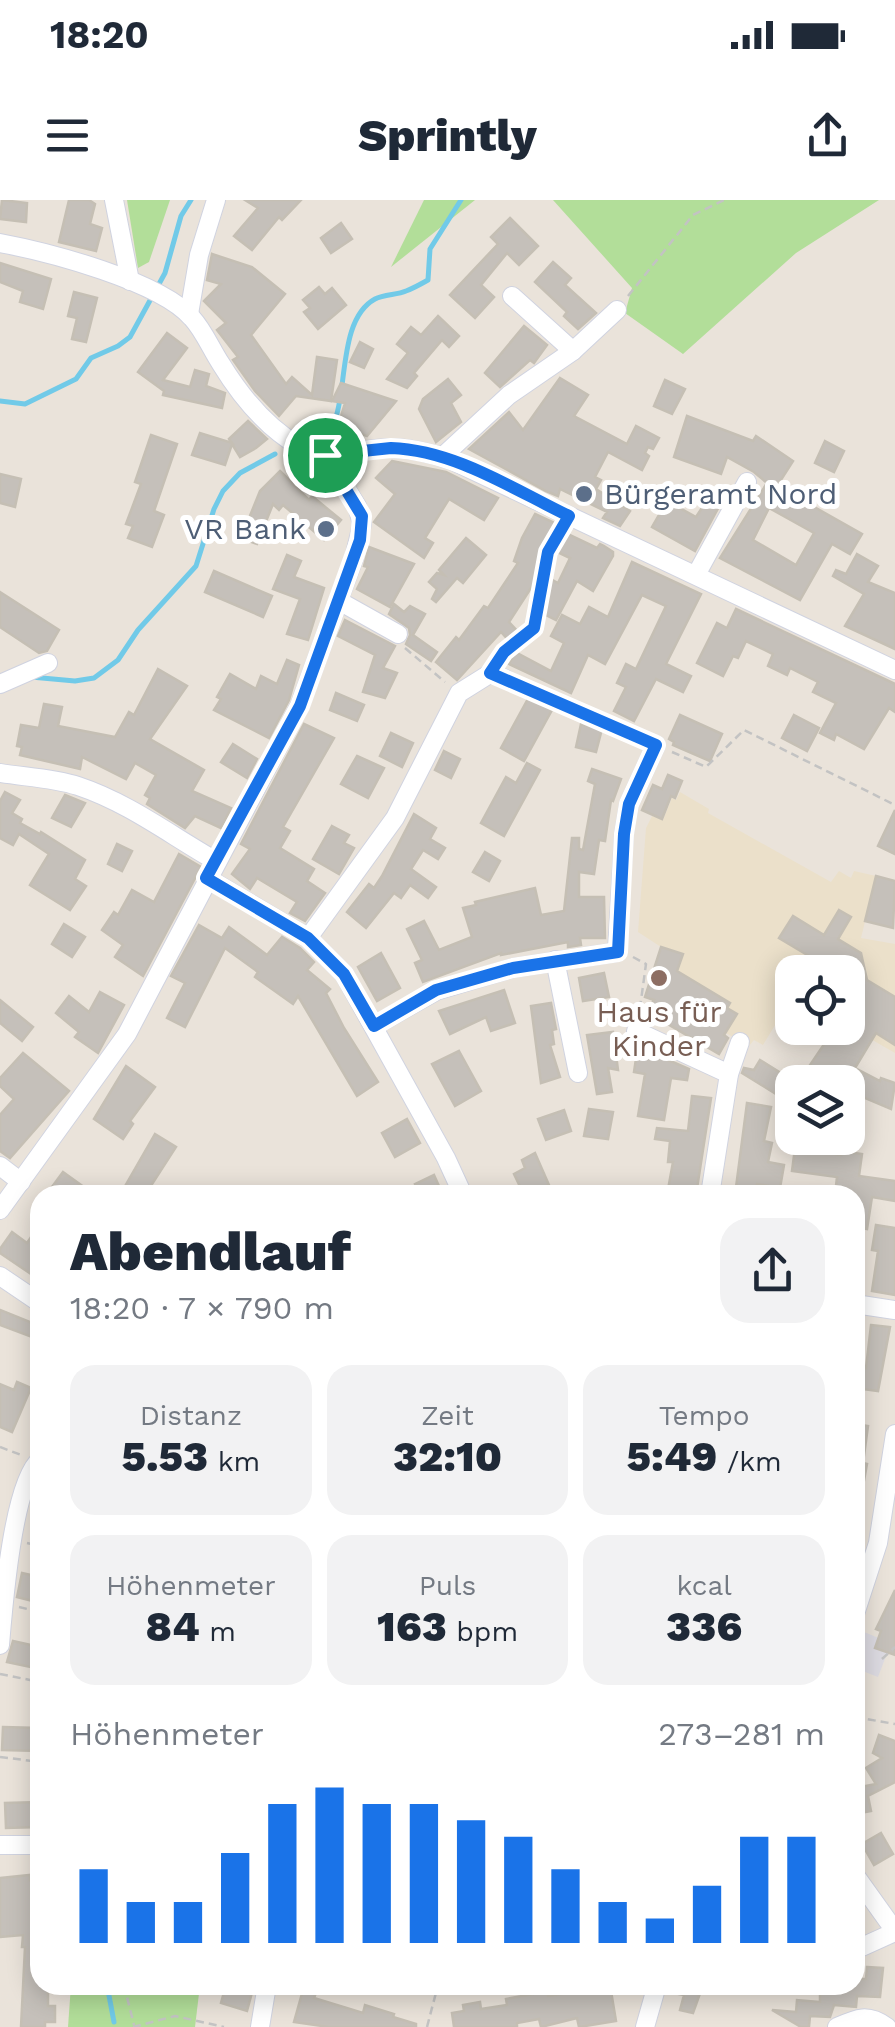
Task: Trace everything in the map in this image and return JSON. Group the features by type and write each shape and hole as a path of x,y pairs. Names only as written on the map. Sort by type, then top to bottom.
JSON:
{"street":[{"path":"114,200 134,284"},
{"path":"182,310 216,200"},
{"path":"0,244 82,263 134,284 182,310 250,404 297,446 325,455 391,448 442,456 895,670"},
{"path":"512,296 572,351"},
{"path":"442,456 509,395 572,351 618,310"},
{"path":"0,1210 128,1034 211,870 283,741 360,540 362,516 325,455"},
{"path":"696,575 747,482"},
{"path":"338,601 398,634"},
{"path":"0,684 48,663"},
{"path":"308,938 395,818 458,693 498,676"},
{"path":"374,1026 436,990 513,968 618,952 629,804 656,745"},
{"path":"0,773 73,784 156,822 211,870 308,938 344,974 458,1185"},
{"path":"555,960 578,1074"},
{"path":"636,1031 729,1074"},
{"path":"712,1185 729,1074 740,1042"},
{"path":"0,1166 20,1182"},
{"path":"0,1276 30,1297"},
{"path":"865,1306 895,1310"},
{"path":"865,1583 878,1543 895,1434"},
{"path":"0,1645 16,1526 30,1474"},
{"path":"0,1845 30,1845"},
{"path":"865,1889 895,1932 865,1946"},
{"path":"260,2027 265,1995"},
{"path":"645,2027 653,1995"},
{"path":"837,2027 858,2017 873,2017 887,2027"}],"path":[{"path":"618,310 693,215 724,200"},
{"path":"569,516 548,552 534,628 504,652 498,676 706,767 744,730 895,805"},
{"path":"398,634 403,646 458,693"},
{"path":"618,952 646,964 636,1031"},
{"path":"0,1447 30,1459"},
{"path":"3,1603 30,1610"},
{"path":"882,1659 895,1647"},
{"path":"0,1674 30,1680"},
{"path":"865,1719 895,1724"},
{"path":"0,1757 30,1761"},
{"path":"126,1995 133,2027 175,2016 224,2027"},
{"path":"427,2027 435,1995"}],"shaded area":[{"path":"680,792 709,809 708,813 831,882 839,871 851,878 854,871 876,876 861,938 895,944 895,1053 865,1036 865,955 775,955 775,1025 763,1045 754,1040 749,1046 726,1033 737,1015 727,1008 729,1002 673,968 683,954 661,947 638,932 646,828 652,816 663,820 672,798 676,800"},
{"path":"865,1632 891,1643 878,1677 865,1672"}],"green space":[{"path":"127,200 170,200 149,262 138,268"},
{"path":"424,200 475,200 391,267"},
{"path":"553,200 879,200 796,253 683,354 625,313 632,288"},
{"path":"70,1995 199,1995 195,2027 68,2027"}],"building":[{"path":"2,200 27,203 26,222 0,219"},
{"path":"69,200 89,200 95,204 90,224 102,228 96,251 59,242"},
{"path":"245,200 301,200 282,220 279,217 252,250 234,236 258,208"},
{"path":"510,218 538,246 519,265 507,253 481,285 494,297 475,318 450,295 498,244 491,237"},
{"path":"341,223 352,239 331,253 321,238"},
{"path":"212,254 252,267 285,294 251,335 286,384 292,377 312,395 317,357 337,360 331,401 296,396 279,416 255,391 233,360 238,357 217,330 226,323 204,301 221,284 207,280"},
{"path":"553,262 571,278 565,285 596,313 578,329 564,316 567,312 535,282"},
{"path":"0,263 51,279 43,309 20,302 23,291 0,282"},
{"path":"319,287 325,294 332,288 346,305 318,329 304,312 310,308 303,300"},
{"path":"74,292 97,298 86,342 72,339 77,318 68,316"},
{"path":"438,316 459,336 449,347 442,340 414,373 417,376 407,388 387,379 408,353 397,344 411,327 421,335"},
{"path":"524,326 547,345 534,363 530,360 500,387 485,373"},
{"path":"167,333 187,348 163,380 190,387 195,370 209,374 206,386 225,393 222,408 163,395 164,391 138,372"},
{"path":"360,342 373,349 364,368 350,362"},
{"path":"560,378 588,395 574,416 627,444 636,426 659,438 653,449 648,447 645,453 649,456 642,470 608,452 595,477 601,480 596,489 630,511 620,526 603,518 607,512 560,489 558,496 546,491 469,449 509,412 523,430"},
{"path":"448,379 461,395 451,403 461,422 436,442 419,409 423,399"},
{"path":"665,380 685,389 672,414 654,406"},
{"path":"341,383 396,401 367,436 338,426 345,403 332,401"},
{"path":"687,416 753,441 756,436 793,461 777,486 862,534 850,554 832,544 800,600 720,558 767,483 727,457 721,474 674,457","holes":["769,508 814,533 796,565 753,540"]},
{"path":"248,421 267,439 256,448 240,457 232,444 225,465 192,455 200,433 232,443 229,439"},
{"path":"151,435 177,444 154,511 164,515 152,547 128,538 133,526 126,524 141,484 135,482"},
{"path":"825,441 844,451 834,472 815,463"},
{"path":"392,461 446,472 498,498 484,520 449,499 425,538 433,543 424,558 374,522 395,494 376,478"},
{"path":"280,471 309,500 312,496 341,520 324,540 283,505 279,510 273,504 257,544 241,538 260,491"},
{"path":"0,474 21,479 15,507 0,503"},
{"path":"711,494 722,501 695,551 652,527 667,501 696,517"},
{"path":"535,514 597,548 600,544 604,546 613,556 593,591 577,581 556,620 540,612 545,576 558,583 570,558 549,548 537,572 540,574 509,622 521,635 512,644 501,632 457,680 436,662 456,637 459,640 484,606 488,608 518,563 514,561"},
{"path":"466,538 486,555 463,583 457,578 436,602 432,599 437,589 429,582 437,573 444,575 439,570"},
{"path":"369,547 414,564 390,607 357,589 368,567 364,566"},
{"path":"857,554 878,566 868,582 895,593 895,649 845,626 864,594 833,576 836,570 846,574"},
{"path":"287,555 301,561 294,577 324,588 308,640 287,634 300,599 273,589"},
{"path":"632,562 701,594 666,664 691,676 683,692 656,679 634,721 614,711 626,687 617,683 626,664 636,669 666,606 642,595 605,664 588,655 571,693 509,664 515,652 551,671 564,643 551,636 562,615 580,624 589,607 608,617"},
{"path":"214,571 272,596 263,617 205,592"},
{"path":"0,592 59,630 47,651 39,653 0,627"},
{"path":"394,604 404,612 410,606 425,614 413,635 437,652 431,661 406,644 409,628 389,614"},
{"path":"736,609 895,684 895,712 889,708 864,749 836,734 834,740 820,733 836,703 813,692 818,682 790,668 787,675 768,666 773,654 746,641 723,676 697,663 717,623 727,628"},
{"path":"345,620 395,646 383,668 397,673 385,698 363,692 375,655 338,636"},
{"path":"287,660 299,665 289,700 269,738 214,710 230,674 256,689 261,676 277,684"},
{"path":"158,669 187,686 150,739 204,770 192,791 231,808 221,828 195,816 185,828 147,804 150,798 145,795 156,775 135,763 126,779 82,757 80,769 20,755 22,747 17,746 21,725 39,728 44,704 62,707 58,726 115,737 129,712 134,715"},
{"path":"336,693 364,705 357,721 330,710"},
{"path":"529,697 552,710 524,761 501,748"},
{"path":"680,715 722,734 710,761 673,745 669,739"},
{"path":"794,715 819,728 807,751 782,738"},
{"path":"304,724 334,738 283,827 290,831 280,848 314,869 307,881 325,893 305,921 290,913 297,902 257,878 250,889 232,874 250,849 241,844"},
{"path":"581,724 602,729 596,752 576,747"},
{"path":"391,733 413,743 402,767 380,756"},
{"path":"233,744 257,759 247,778 221,762"},
{"path":"444,751 460,759 451,778 435,770"},
{"path":"357,756 384,768 368,798 341,784"},
{"path":"527,763 540,770 504,836 481,823 506,777 516,783"},
{"path":"592,769 621,779 611,800 605,841 599,840 594,874 579,872 579,897 604,897 605,938 580,938 581,945 568,947 568,942 501,953 423,982 415,963 422,960 407,929 424,921 439,950 472,937 463,908 535,888 541,915 564,911 572,838 579,838 579,849 583,850 595,784 588,781"},
{"path":"668,775 682,781 662,819 642,810 653,785 662,789"},
{"path":"5,792 20,800 12,813 22,819 20,823 85,860 75,879 86,886 70,910 30,885 49,854 19,834 13,845 0,838 0,801"},
{"path":"65,795 85,803 71,827 52,818"},
{"path":"895,810 895,854 878,846"},
{"path":"414,814 436,828 430,839 445,848 438,859 423,850 411,869 436,887 428,898 410,885 401,898 394,893 366,928 347,912 369,884 374,888"},
{"path":"332,826 349,835 344,843 354,848 339,874 313,859"},
{"path":"117,844 132,851 122,871 108,864"},
{"path":"485,852 500,861 489,881 473,872"},
{"path":"179,854 201,867 143,976 115,957 123,945 102,930 114,912 118,915 132,890 154,902"},
{"path":"876,876 895,881 893,928 865,921"},
{"path":"839,910 851,917 838,939 861,955 807,955 779,938 793,916 824,935"},
{"path":"64,924 85,937 72,957 52,944"},
{"path":"199,925 222,938 229,927 267,955 282,937 300,948 314,962 307,970 330,989 326,993 344,1028 378,1082 357,1096 298,996 293,1004 255,977 258,972 225,948 185,1027 167,1018 185,983 171,976"},
{"path":"661,947 683,954 677,971 730,1003 727,1008 737,1014 724,1035 728,1038 719,1054 647,1012 654,1000 645,997"},
{"path":"381,953 400,988 377,1001 358,967"},
{"path":"865,971 867,980 895,997 895,1045 876,1033 857,1065 810,1065 824,1045 865,1045"},
{"path":"604,973 609,997 583,1001 579,978"},
{"path":"504,990 515,1023 491,1031 486,1017 450,1034 439,1011"},
{"path":"100,992 124,1005 98,1053 75,1037 79,1032 56,1013 69,996 89,1012"},
{"path":"0,1000 33,1027 22,1041 0,1023"},
{"path":"551,1003 556,1029 552,1030 554,1044 550,1045 560,1077 541,1083 531,1006"},
{"path":"613,1032 618,1070 608,1068 612,1092 597,1094 587,1035"},
{"path":"459,1051 481,1091 455,1106 432,1064"},
{"path":"637,1052 659,1056 689,1069 687,1080 671,1078 664,1120 638,1116 645,1074 634,1072"},
{"path":"23,1053 69,1091 10,1158 0,1151 0,1115 14,1099 0,1086 0,1078"},
{"path":"760,1060 775,1069 775,1093 742,1073 744,1068 754,1070"},
{"path":"126,1066 155,1087 130,1121 133,1124 123,1139 94,1119"},
{"path":"865,1073 895,1083 891,1109 865,1098"},
{"path":"692,1096 711,1098 698,1185 669,1185 673,1162 668,1162 670,1141 655,1139 657,1128 688,1131"},
{"path":"747,1103 771,1107 764,1141 772,1143 768,1162 784,1165 781,1185 736,1185"},
{"path":"589,1109 613,1112 608,1139 584,1136"},
{"path":"564,1110 571,1131 546,1140 538,1119"},
{"path":"407,1119 420,1143 395,1157 382,1133"},
{"path":"155,1134 176,1147 151,1185 126,1185"},
{"path":"535,1153 549,1185 519,1185 514,1174 525,1168 522,1160"},
{"path":"794,1155 862,1155 859,1176 895,1181 895,1201 872,1197 865,1229 865,1185 836,1185 837,1177 792,1171"},
{"path":"63,1172 81,1185 53,1185"},
{"path":"434,1175 438,1185 415,1185"},
{"path":"876,1225 895,1228 895,1295 872,1291 878,1251 872,1250"},
{"path":"12,1232 27,1243 30,1239 30,1273 0,1253"},
{"path":"0,1310 30,1322 30,1336 0,1325"},
{"path":"871,1325 890,1327 878,1391 865,1389"},
{"path":"17,1382 30,1388 12,1432 0,1427 0,1384 14,1390"},
{"path":"22,1573 30,1575 30,1600 17,1597"},
{"path":"895,1590 895,1655 875,1648 881,1631 876,1629"},
{"path":"13,1641 30,1645 30,1667 7,1662"},
{"path":"3,1727 30,1728 30,1751 2,1750"},
{"path":"879,1735 895,1741 895,1782 868,1796 871,1811 865,1812 865,1786 876,1784 866,1768 882,1758 873,1753"},
{"path":"30,1802 30,1827 6,1828 5,1803"},
{"path":"881,1833 893,1854 874,1865 865,1842"},
{"path":"30,1875 30,1995 48,1995 48,2006 55,2006 55,2022 45,2022 45,2027 21,2027 25,1947 23,1935 0,1937 0,1878"},
{"path":"867,1967 883,1968 880,1997 857,1996 856,2007 834,2005 830,2017 810,2016 809,2027 801,2027 772,2010 796,2012 797,2000 820,2002 820,1995 865,1995"},
{"path":"223,1995 251,1995 247,2011 221,2003"},
{"path":"302,1995 315,1995 314,1998 363,2013 365,2005 394,2014 393,2017 416,2027 329,2027 294,2022"},
{"path":"612,1995 616,2021 579,2027 577,2018 541,2027 539,2019 517,2023 517,2027 454,2027 452,2013 464,2011 463,2005 480,2002 481,2009 507,2005 506,1999"},
{"path":"684,1995 699,1995 693,2013 680,2010"}],"waterway":[{"path":"0,401 25,404 76,379 91,358 130,337 165,273 181,216 191,200"},
{"path":"305,433 336,417 350,336 364,308 379,297 428,280 430,249 461,200"},
{"path":"31,677 75,681 94,678 118,660 138,630 196,566 223,491 240,473 275,454"},
{"path":"109,1995 114,2022"}],"place":[{"name":"Bürgeramt Nord","path":"584,494"},
{"name":"VR Bank","path":"326,529"},
{"name":"Haus für Kinder","path":"659,978"}],"route":[{"path":"391,448 429,452 569,516 542,570 534,628 504,652 490,673 656,745 629,804 618,952 513,968 436,990 374,1026 344,974 308,938 206,878 300,706 360,540 362,516 358,506 325,455 391,448"}]}
